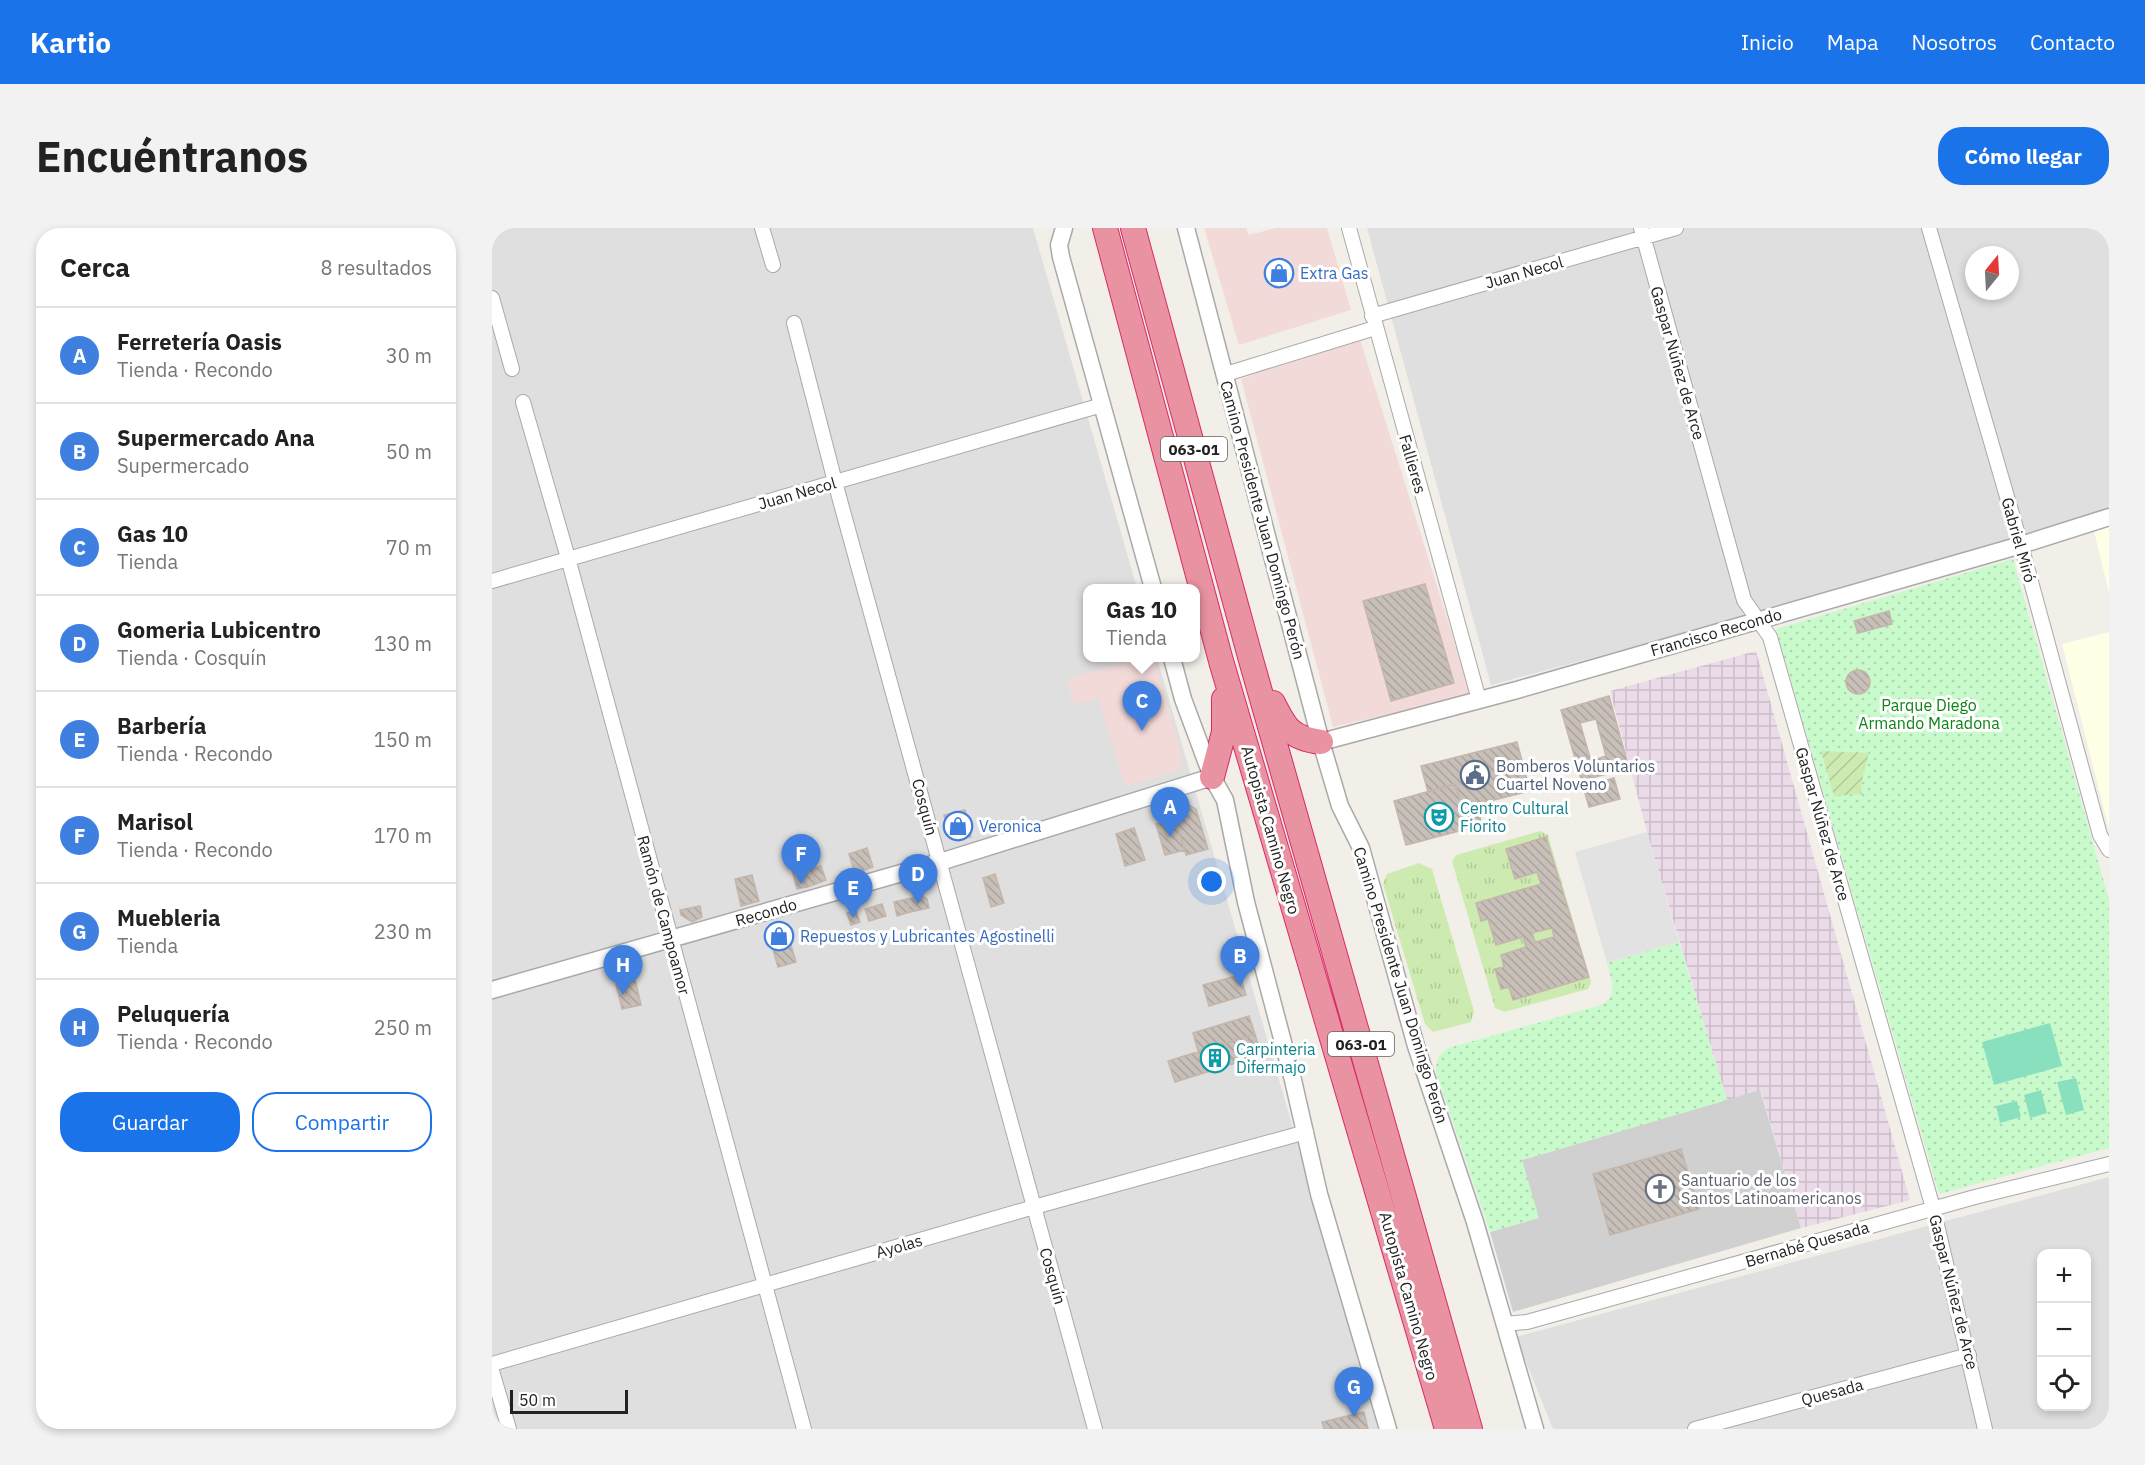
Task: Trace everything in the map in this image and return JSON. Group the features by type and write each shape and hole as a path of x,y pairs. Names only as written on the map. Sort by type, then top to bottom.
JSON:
{"highway":[{"name":"Autopista Camino Negro","path":"1135,234 1251,660 1470,1429"},
{"name":"Autopista Camino Negro","path":"1108,237 1221,661 1447,1429"},
{"path":"1251,660 1284,725 1302,739 1321,742"},
{"path":"1212,777 1224,732 1221,661"}],"street":[{"path":"762,228 773,266"},
{"path":"1064,228 1059,245 1061,257 1152,584"},
{"name":"Camino Presidente Juan Domingo Perón","path":"1186,228 1321,742 1340,806 1361,848 1416,1046 1475,1222 1535,1429"},
{"name":"Fallieres","path":"1349,228 1479,700"},
{"name":"Juan Necol","path":"1226,374 1642,233 1676,228"},
{"name":"Gabriel Miró","path":"1929,228 2021,545 2100,835 2109,850"},
{"name":"Gaspar Núñez de Arce","path":"1642,233 1744,600 1770,637 1933,1208 1970,1355 1985,1429"},
{"path":"492,297 512,369"},
{"name":"Cosquín","path":"794,323 835,482 1095,1429"},
{"name":"Ramón de Campoamor","path":"523,402 568,558 804,1429"},
{"name":"Juan Necol","path":"492,581 1102,405"},
{"name":"Francisco Recondo","path":"1321,742 1479,700 2021,545 2109,517"},
{"path":"1173,662 1183,699 1212,777 1225,800 1246,902 1306,1132 1319,1194 1388,1429"},
{"name":"Recondo","path":"492,990 940,862 1212,777"},
{"name":"Ayolas","path":"492,1364 1034,1207 1306,1132"},
{"name":"Bernabé Quesada","path":"1505,1324 1527,1322 1933,1208 2109,1164"},
{"name":"Quesada","path":"1695,1429 1970,1355"},
{"path":"492,1371 509,1429"}],"shaded area":[{"path":"492,228 1033,228 1136,584 1083,584 1083,662 1158,662 1380,1429 492,1429"},
{"name":"Extra Gas","path":"1204,228 1246,228 1249,235 1276,228 1327,228 1351,310 1239,345"},
{"path":"1367,228 2109,228 2109,519 1491,685"},
{"path":"1359,336 1471,695 1333,727 1241,379"},
{"path":"2109,527 2109,593 2094,531"},
{"path":"2109,632 2109,829 2062,644"},
{"path":"1756,651 1910,1200 1801,1228 1761,1091 1727,1100 1647,832 1610,691"},
{"path":"1129,662 1155,662 1182,758 1177,771 1125,786 1099,698 1074,705 1067,679"},
{"path":"1647,832 1679,942 1607,963 1575,852"},
{"name":"Santuario de los Santos Latinoamericanos","path":"1760,1090 1801,1228 1513,1312 1490,1232 1538,1218 1522,1160"},
{"path":"2109,1177 2109,1429 1553,1429 1516,1337"}],"green space":[{"name":"Parque Diego Armando Maradona","path":"2013,559 2109,900 2109,1148 1939,1194 1776,629"},
{"path":"1821,751 1869,753 1861,784 1862,794 1834,796"},
{"path":"1540,831 1548,835 1591,982 1588,989 1504,1012 1495,1008 1452,861 1456,855"},
{"path":"1419,863 1432,869 1474,1011 1471,1022 1433,1032 1425,1024 1383,884 1387,874"},
{"path":"1679,942 1727,1100 1522,1160 1539,1218 1490,1232 1436,1072 1440,1056 1448,1048 1601,1005 1607,1001 1612,992 1612,981 1607,963"},
{"path":"2050,1023 2062,1066 1994,1085 1982,1042"},
{"path":"2076,1078 2084,1110 2066,1115 2057,1082"},
{"path":"2041,1090 2047,1113 2030,1118 2024,1095"},
{"path":"2017,1101 2021,1117 2000,1123 1996,1106"}],"building":[{"path":"1425,584 1454,683 1391,701 1363,601"},
{"path":"1889,611 1892,624 1858,633 1854,621"},
{"path":"1858,670 1866,674 1870,682 1866,690 1858,694 1850,690 1846,682 1850,674"},
{"path":"1609,696 1629,768 1588,779 1590,785 1614,778 1620,799 1589,807 1561,710","holes":["1596,719 1606,756 1591,761 1580,723"]},
{"name":"Bomberos Voluntarios Cuartel Noveno","path":"1517,742 1530,791 1462,808 1455,784 1428,792 1421,766"},
{"name":"Centro Cultural Fiorito","path":"1455,784 1462,808 1477,805 1482,825 1406,845 1394,801"},
{"path":"1187,804 1196,809 1208,849 1186,855 1172,810"},
{"name":"Veronica","path":"965,810 971,837 956,840 949,838 944,815"},
{"path":"1175,818 1185,850 1165,855 1156,824"},
{"path":"1134,828 1145,860 1125,866 1116,834"},
{"path":"1546,837 1589,977 1513,1000 1509,987 1501,989 1495,969 1504,967 1501,955 1526,947 1523,937 1496,945 1488,919 1481,921 1476,903 1541,884 1537,872 1515,879 1506,849","holes":["1552,928 1554,937 1535,942 1532,933"]},
{"path":"867,848 873,867 855,873 849,854"},
{"path":"810,861 816,884 807,887 801,863"},
{"path":"801,863 807,887 797,889 791,866"},
{"path":"821,866 826,880 816,884 812,869"},
{"path":"995,874 1004,903 991,907 983,878"},
{"path":"752,875 759,901 741,906 735,879"},
{"path":"921,896 927,899 929,908 910,912 907,899"},
{"path":"907,899 910,912 897,916 894,902"},
{"path":"882,904 886,916 869,921 865,909"},
{"path":"700,906 702,917 692,922 681,915 680,910"},
{"path":"856,911 860,922 851,925 847,913"},
{"path":"787,931 796,962 778,967 769,936"},
{"path":"1240,975 1246,995 1209,1006 1203,985"},
{"path":"635,979 641,1005 631,1007 625,982"},
{"path":"625,982 631,1007 622,1009 616,984"},
{"path":"1249,1016 1255,1034 1198,1051 1193,1033"},
{"name":"Carpinteria Difermajo","path":"1255,1034 1261,1055 1175,1082 1168,1061"},
{"path":"1681,1149 1699,1209 1610,1235 1593,1174"},
{"path":"1364,1412 1368,1429 1324,1429 1322,1422"}],"place":[{"name":"Extra Gas","path":"1279,273"},
{"name":"Gas 10","path":"1142,731"},
{"name":"Bomberos Voluntarios Cuartel Noveno","path":"1475,775"},
{"name":"Centro Cultural Fiorito","path":"1439,817"},
{"name":"Veronica","path":"958,826"},
{"name":"Ferretería Oasis","path":"1170,837"},
{"name":"Marisol","path":"801,884"},
{"name":"Gomeria Lubicentro","path":"918,904"},
{"name":"Barbería","path":"853,918"},
{"name":"Repuestos y Lubricantes Agostinelli","path":"779,936"},
{"name":"Supermercado Ana","path":"1240,986"},
{"name":"Peluquería","path":"623,995"},
{"name":"Carpinteria Difermajo","path":"1215,1058"},
{"name":"Santuario de los Santos Latinoamericanos","path":"1660,1189"},
{"name":"Muebleria","path":"1354,1417"}]}
